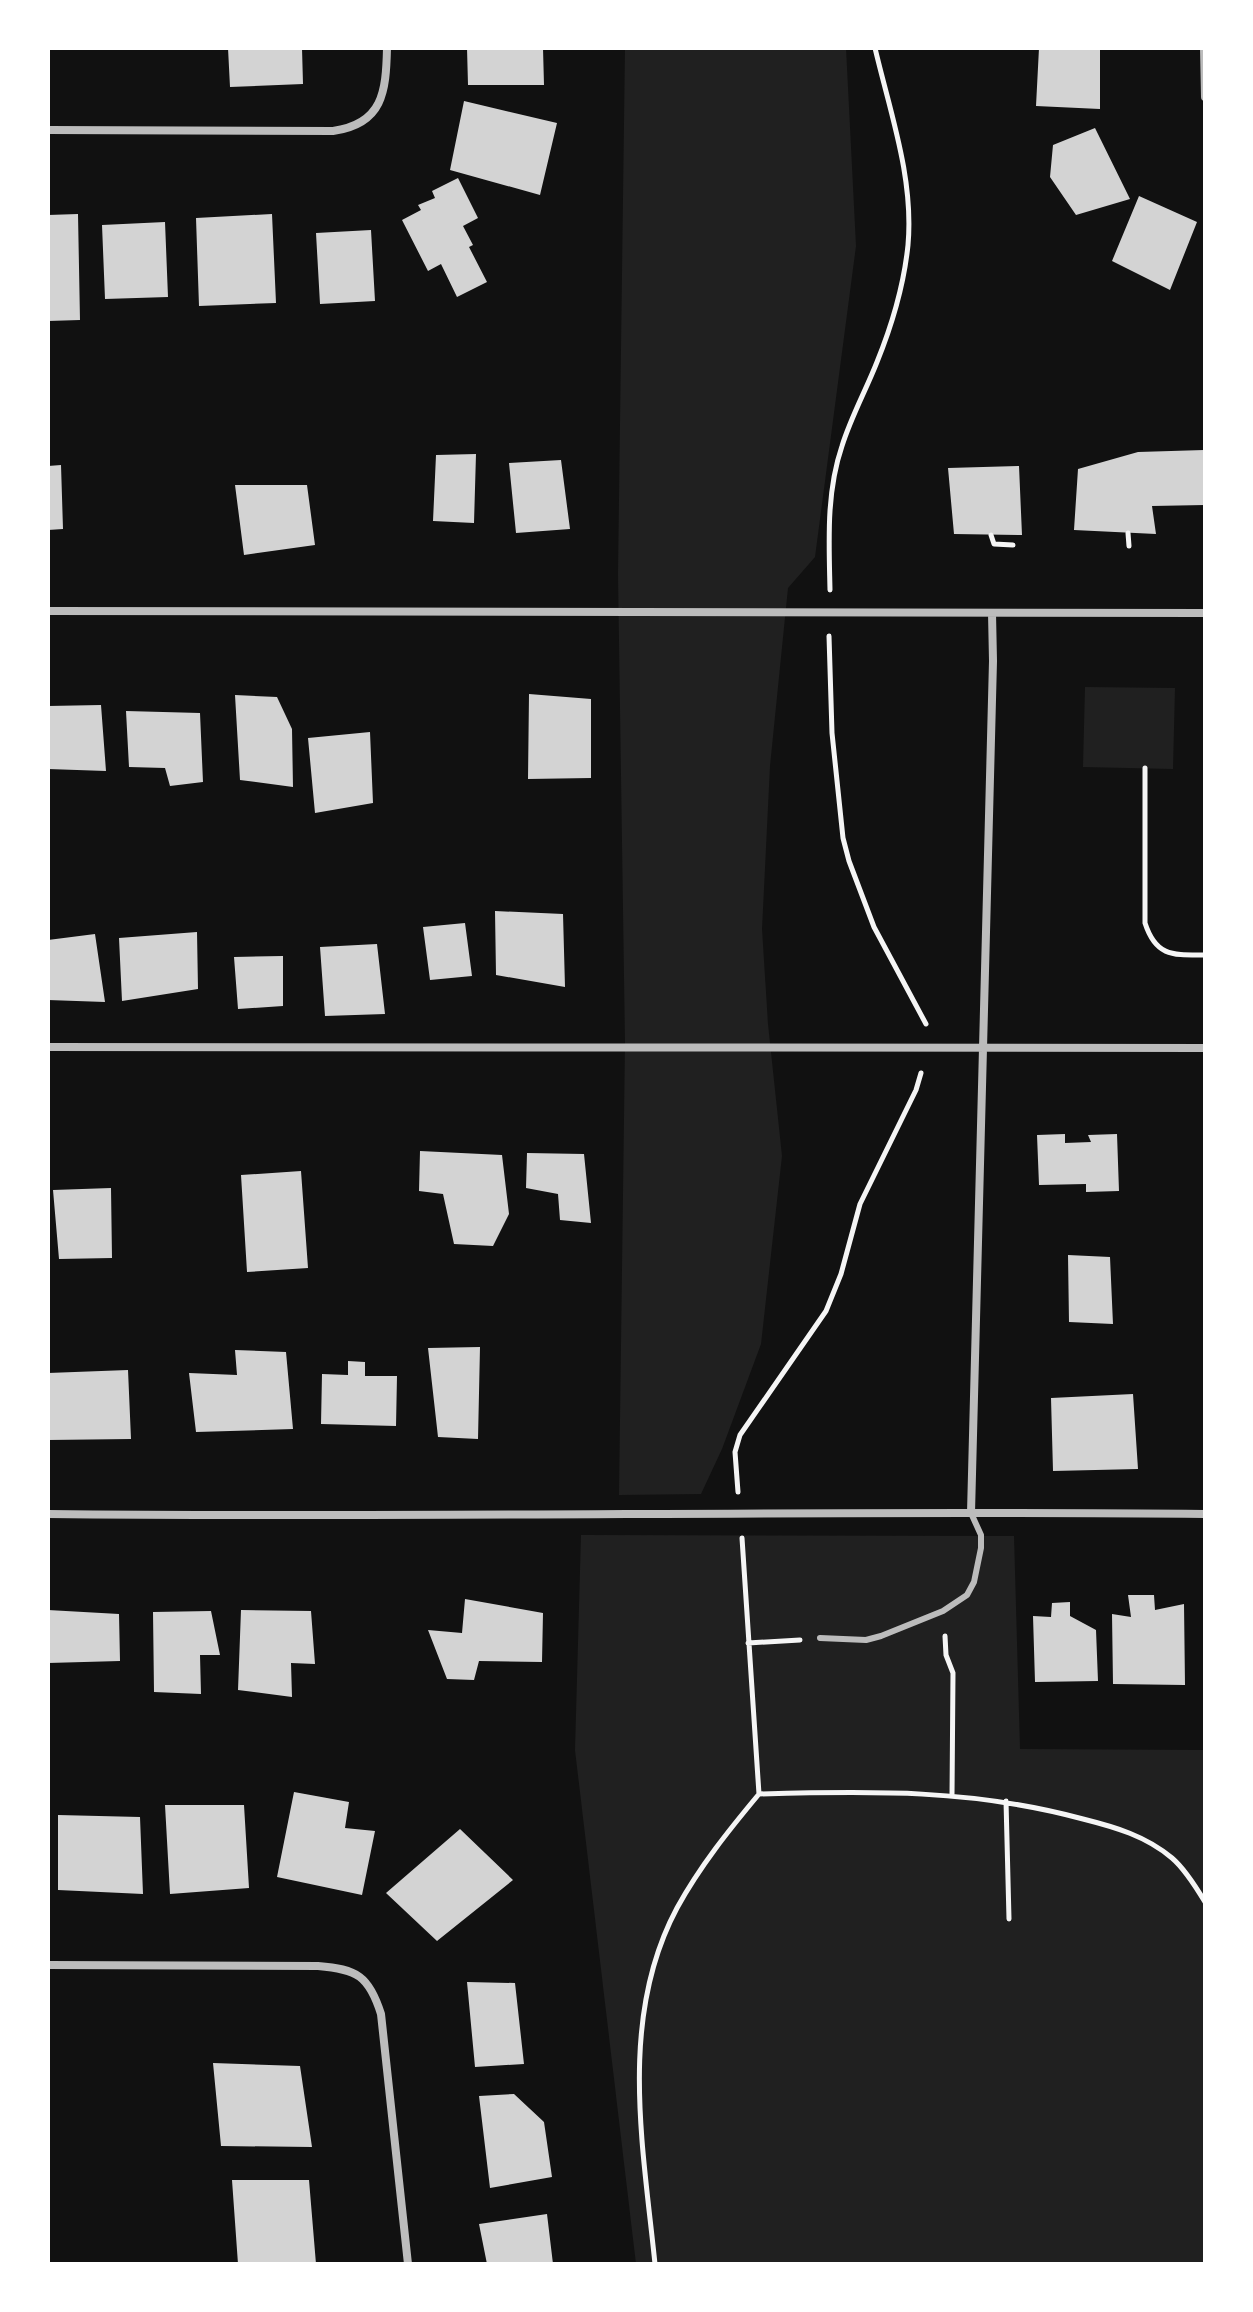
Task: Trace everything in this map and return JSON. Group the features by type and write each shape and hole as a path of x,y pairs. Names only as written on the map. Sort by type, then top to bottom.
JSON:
{"street":[{"path":"48,130 348,129 362,122 380,103 387,76 387,48"},
{"path":"1204,48 1205,97"},
{"path":"48,611 1205,613"},
{"path":"971,1513 992,613"},
{"path":"48,1047 1205,1048"},
{"path":"48,1514 1205,1514"},
{"path":"48,1965 318,1966 356,1973 375,1995 381,2014 408,2264"}],"lane":[{"path":"820,1638 866,1640 943,1611 967,1595 974,1582 981,1548 981,1535 971,1513"}],"path":[{"path":"830,590 831,492 841,448 893,317 904,275 908,242 902,156 875,48"},
{"path":"1128,533 1129,546"},
{"path":"991,535 994,544 1013,545"},
{"path":"829,633 832,733 843,838 874,927 921,1013 928,1037"},
{"path":"1145,768 1145,923 1150,939 1159,949 1175,955 1205,955"},
{"path":"738,1500 735,1452 740,1435 826,1311 841,1274 860,1204 920,1078"},
{"path":"655,2264 641,2122 640,2033 645,2004 662,1941 676,1910 710,1853 759,1794 741,1537"},
{"path":"748,1643 820,1638"},
{"path":"946,1655 953,1673 952,1796"},
{"path":"759,1794 877,1791 1006,1801 1121,1829 1149,1842 1174,1859 1205,1902"},
{"path":"1006,1801 1009,1919"}],"shaded area":[{"path":"625,48 846,48 856,246 815,557 788,588 770,766 762,929 782,1156 761,1344 722,1449 701,1494 619,1495 625,1043 618,574"},
{"path":"1085,687 1175,688 1173,769 1083,767"},
{"path":"581,1535 1014,1536 1020,1749 1205,1750 1205,2264 636,2264 575,1750"}],"building":[{"path":"228,48 302,48 303,84 230,87"},
{"path":"467,48 543,48 544,85 468,85"},
{"path":"1039,48 1100,48 1100,109 1036,106"},
{"path":"464,101 557,123 540,195 450,170"},
{"path":"1095,128 1130,199 1076,215 1050,177 1053,145"},
{"path":"458,178 478,218 463,226 473,245 469,247 487,282 457,297 441,264 428,271 402,220 421,210 418,205 435,198 432,191"},
{"path":"1139,196 1197,222 1170,290 1112,261"},
{"path":"78,214 80,320 48,321 48,215"},
{"path":"272,214 276,303 199,306 196,218"},
{"path":"165,222 168,297 105,299 102,225"},
{"path":"371,230 375,301 320,304 316,233"},
{"path":"1204,450 1205,505 1152,506 1156,534 1074,530 1078,469 1138,452"},
{"path":"476,454 474,523 433,521 436,455"},
{"path":"561,460 570,529 516,533 509,463"},
{"path":"61,465 63,529 48,530 48,466"},
{"path":"1019,466 1022,535 954,534 948,468"},
{"path":"235,485 307,485 315,545 244,555"},
{"path":"529,694 591,699 591,778 528,779"},
{"path":"235,695 277,697 292,729 293,787 240,780"},
{"path":"101,705 106,771 48,769 48,706"},
{"path":"126,711 200,713 203,782 170,786 165,768 129,767"},
{"path":"370,732 373,803 315,813 308,738"},
{"path":"495,911 563,914 565,987 496,975"},
{"path":"465,923 472,976 430,980 423,927"},
{"path":"197,932 198,989 122,1001 119,938"},
{"path":"95,934 105,1002 48,1000 48,940"},
{"path":"377,944 385,1014 325,1016 320,947"},
{"path":"283,956 283,1006 238,1009 234,957"},
{"path":"1065,1134 1065,1143 1091,1142 1088,1135 1117,1134 1119,1191 1086,1192 1086,1184 1039,1185 1037,1135"},
{"path":"420,1151 502,1155 509,1214 493,1246 454,1244 443,1194 419,1191"},
{"path":"527,1153 584,1154 591,1223 560,1220 558,1194 526,1188"},
{"path":"301,1171 308,1268 247,1272 241,1175"},
{"path":"111,1188 112,1258 59,1259 53,1190"},
{"path":"1068,1255 1110,1257 1113,1324 1069,1322"},
{"path":"480,1347 478,1439 438,1437 428,1348"},
{"path":"235,1350 286,1352 293,1429 196,1432 189,1373 237,1375"},
{"path":"348,1361 365,1362 365,1376 397,1376 396,1426 321,1424 322,1374 348,1375"},
{"path":"128,1370 131,1439 48,1440 48,1373"},
{"path":"1133,1394 1138,1469 1053,1471 1051,1398"},
{"path":"1128,1595 1154,1595 1155,1610 1184,1604 1185,1685 1113,1684 1112,1614 1131,1617"},
{"path":"465,1599 543,1613 542,1662 479,1661 474,1680 447,1679 428,1630 462,1633"},
{"path":"1070,1602 1070,1616 1096,1630 1098,1681 1035,1682 1033,1616 1051,1617 1052,1603"},
{"path":"48,1610 119,1614 120,1661 48,1663"},
{"path":"241,1610 311,1611 315,1664 291,1663 292,1697 238,1690"},
{"path":"211,1611 220,1655 200,1655 201,1694 154,1692 153,1612"},
{"path":"294,1792 349,1802 345,1828 375,1831 362,1895 277,1877"},
{"path":"165,1805 244,1805 249,1888 170,1894"},
{"path":"58,1815 140,1817 143,1894 58,1890"},
{"path":"460,1829 513,1880 437,1941 386,1893"},
{"path":"467,1982 515,1983 524,2064 475,2067"},
{"path":"213,2063 300,2066 312,2147 221,2146"},
{"path":"514,2094 544,2122 552,2177 490,2188 479,2096"},
{"path":"232,2180 309,2180 316,2264 238,2264"},
{"path":"547,2214 553,2264 487,2264 479,2224"}]}
